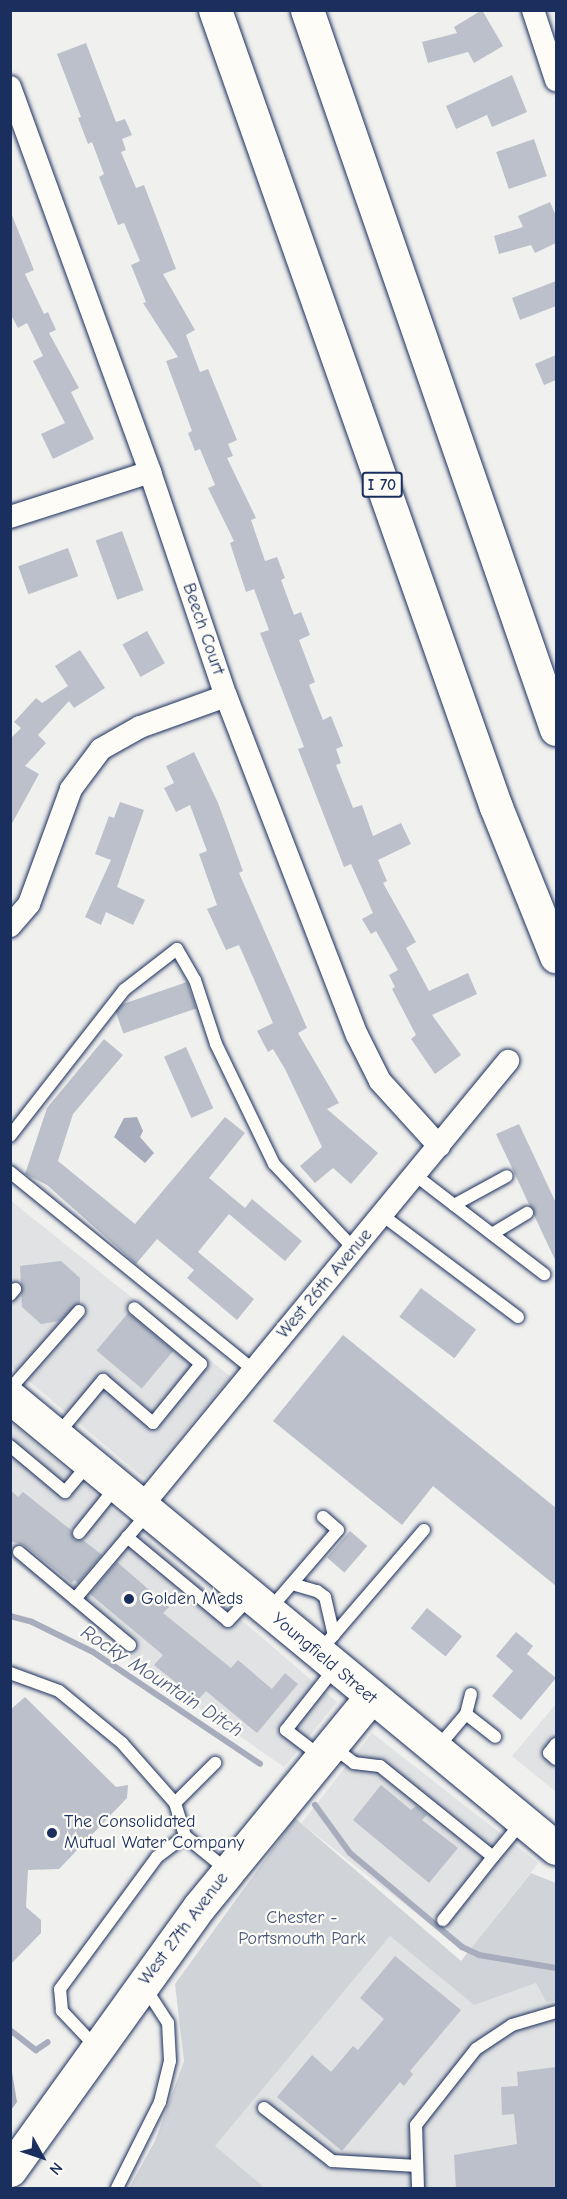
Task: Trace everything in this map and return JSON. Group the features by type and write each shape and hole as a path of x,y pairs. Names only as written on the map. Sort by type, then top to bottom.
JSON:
{"main road":[{"name":"I 70","path":"215,10 496,807 556,956"},
{"path":"307,10 556,729"},
{"name":"Youngfield Street","path":"10,1397 89,1463 133,1511 258,1604 329,1652 370,1698 556,1848"},
{"name":"West 27th Avenue","path":"10,2170 228,1870 370,1698"}],"street":[{"path":"533,10 556,80"},
{"name":"Beech Court","path":"12,96 150,472 226,696 369,1061 394,1100 440,1146"},
{"path":"10,517 150,472"},
{"path":"10,926 29,904 71,789 101,749 140,727 226,696"},
{"name":"West 26th Avenue","path":"133,1511 254,1371 508,1062"}],"lane":[{"path":"10,1136 124,990 177,949 195,980 216,1044 274,1164 354,1249"},
{"path":"10,1172 254,1371"},
{"path":"415,1175 544,1274"},
{"path":"454,1205 507,1176"},
{"path":"492,1234 527,1213"},
{"path":"382,1215 518,1317"},
{"path":"56,1436 103,1380 153,1423 201,1364 134,1308"},
{"path":"10,1389 79,1311"},
{"path":"10,1446 65,1492 89,1463"},
{"path":"79,1533 133,1511"},
{"path":"75,1599 133,1511"},
{"path":"258,1604 292,1584 338,1530 323,1517"},
{"path":"424,1530 329,1652 286,1730 354,1763 380,1766 494,1857"},
{"path":"19,1552 130,1645"},
{"path":"292,1584 317,1590 326,1597 329,1652"},
{"path":"10,1673 59,1691 122,1743 175,1803 185,1836 228,1870"},
{"path":"436,1750 466,1714 471,1694"},
{"path":"466,1714 495,1737"},
{"path":"556,1744 549,1753 556,1759"},
{"path":"175,1803 215,1763"},
{"path":"443,1920 523,1821"},
{"path":"99,2050 62,2011 60,1989 157,1857 185,1836"},
{"path":"117,2188 160,2102 170,2061 168,2023 143,1985"},
{"path":"418,2188 416,2125 476,2049 512,2025 556,2012"},
{"path":"264,2108 332,2161 417,2166"}],"shaded area":[{"path":"10,1200 231,1377 144,1478 11,1366"},
{"path":"10,1421 337,1702 284,1767 137,1665 11,1558"},
{"path":"556,1704 556,1792 512,1756"},
{"path":"372,1733 538,1863 467,1954 301,1824"},
{"path":"390,1936 474,2004 536,1983 546,2002 556,2001 556,2188 265,2188 214,2147"}],"green space":[{"name":"Chester - Portsmouth Park","path":"295,1818 461,1961 531,1873 556,1883 556,2001 546,2002 536,1983 474,2005 390,1936 215,2146 265,2188 129,2188 155,2141 184,2061 175,1984"}],"water":[{"path":"137,1117 143,1131 140,1137 154,1153 145,1163 114,1137 124,1118"},
{"path":"11,2066 17,2102 10,2110"}],"building":[{"path":"482,10 503,46 474,63 468,52 428,63 422,42 457,33 454,27"},
{"path":"86,43 116,122 125,119 132,135 122,139 126,150 121,152 136,188 144,185 176,269 163,274 195,330 186,335 200,372 208,369 237,440 228,444 233,456 227,458 256,518 251,520 265,561 277,557 285,578 281,580 294,615 301,612 310,635 299,640 315,682 309,685 323,720 331,716 343,746 336,749 341,763 336,765 353,808 362,805 373,836 401,823 411,844 378,860 387,881 383,883 416,942 406,948 429,991 468,973 477,994 432,1015 461,1055 435,1074 411,1039 416,1035 392,989 395,987 389,975 398,970 376,931 371,934 362,919 373,913 351,864 344,867 298,749 304,747 260,633 269,630 254,589 246,592 230,543 234,541 208,488 215,485 200,449 195,451 188,433 192,431 166,361 178,357 143,303 146,302 131,265 140,261 124,223 118,225 99,177 104,174 92,142 88,144 78,118 81,117 57,54"},
{"path":"512,75 527,112 492,127 487,115 456,129 446,106"},
{"path":"534,139 547,176 509,189 496,152"},
{"path":"550,202 556,216 556,243 535,253 531,245 499,254 494,236 523,227 518,216"},
{"path":"11,213 34,270 25,274 44,314 48,312 56,330 49,333 79,388 71,392 94,439 53,459 41,434 65,423 33,361 43,356 27,323 18,328 10,313"},
{"path":"556,281 556,306 520,320 512,298"},
{"path":"556,355 556,380 544,385 535,364"},
{"path":"122,531 144,590 117,600 96,541"},
{"path":"68,548 78,576 28,594 18,566"},
{"path":"147,631 165,663 140,677 123,645"},
{"path":"80,650 105,688 74,708 69,701 38,735 46,743 25,766 39,774 10,827 10,739 21,728 14,722 36,698 42,703 68,686 55,666"},
{"path":"194,752 218,803 243,871 239,873 307,1028 298,1033 339,1103 327,1109 378,1153 351,1184 333,1168 315,1183 300,1166 322,1147 285,1069 273,1049 268,1052 257,1031 273,1023 239,945 226,950 207,909 217,905 199,854 207,851 190,805 176,812 164,788 174,783 166,766"},
{"path":"120,802 144,810 117,887 145,900 133,925 106,912 101,925 85,917 111,860 95,854 109,816 114,818"},
{"path":"187,982 196,1008 123,1034 114,1007"},
{"path":"104,1039 123,1055 73,1114 58,1161 135,1224 225,1117 245,1133 209,1178 245,1208 252,1199 302,1241 285,1261 229,1214 198,1252 254,1299 237,1320 187,1278 194,1270 157,1239 136,1264 47,1185 25,1174 47,1108"},
{"path":"186,1047 213,1108 191,1118 164,1057"},
{"path":"519,1124 556,1203 556,1262 496,1134"},
{"path":"61,1261 80,1278 80,1303 59,1321 41,1324 22,1307 20,1266"},
{"path":"421,1288 476,1330 454,1358 399,1317"},
{"path":"128,1313 173,1351 142,1388 97,1351"},
{"path":"343,1335 556,1508 556,1586 433,1486 402,1525 273,1421"},
{"path":"10,1490 18,1497 23,1492 71,1530 74,1540 83,1540 102,1555 78,1583 74,1580 72,1583 24,1545 10,1541"},
{"path":"350,1531 367,1546 344,1573 327,1557"},
{"path":"117,1562 169,1607 163,1613 231,1668 238,1660 272,1689 285,1673 298,1684 257,1733 206,1691 198,1700 154,1665 163,1655 90,1594"},
{"path":"427,1608 462,1636 446,1657 411,1628"},
{"path":"516,1632 533,1646 527,1654 556,1678 521,1720 492,1696 513,1671 496,1656"},
{"name":"The Consolidated Mutual Water Company","path":"25,1697 116,1787 128,1785 127,1798 59,1869 28,1870 26,1907 41,1920 41,1933 10,1965 10,1710"},
{"path":"381,1785 411,1810 416,1806 427,1815 422,1820 458,1848 429,1883 353,1820"},
{"path":"395,1956 461,2010 410,2071 413,2074 404,2086 400,2082 342,2151 277,2097 312,2055 331,2072 353,2046 358,2050 384,2019 360,1998"},
{"path":"556,2067 556,2188 456,2188 454,2155 517,2144 514,2114 502,2115 501,2087 518,2086 517,2072"}],"waterway":[{"name":"Rocky Mountain Ditch","path":"10,1616 32,1622 93,1652 260,1764"},
{"name":"Rocky Mountain Ditch","path":"315,1805 350,1853 462,1947 479,1955 556,1968"},
{"path":"10,2030 36,2050 48,2042"}],"place":[{"name":"Golden Meds","path":"129,1599"},
{"name":"The Consolidated Mutual Water Company","path":"52,1833"}]}
